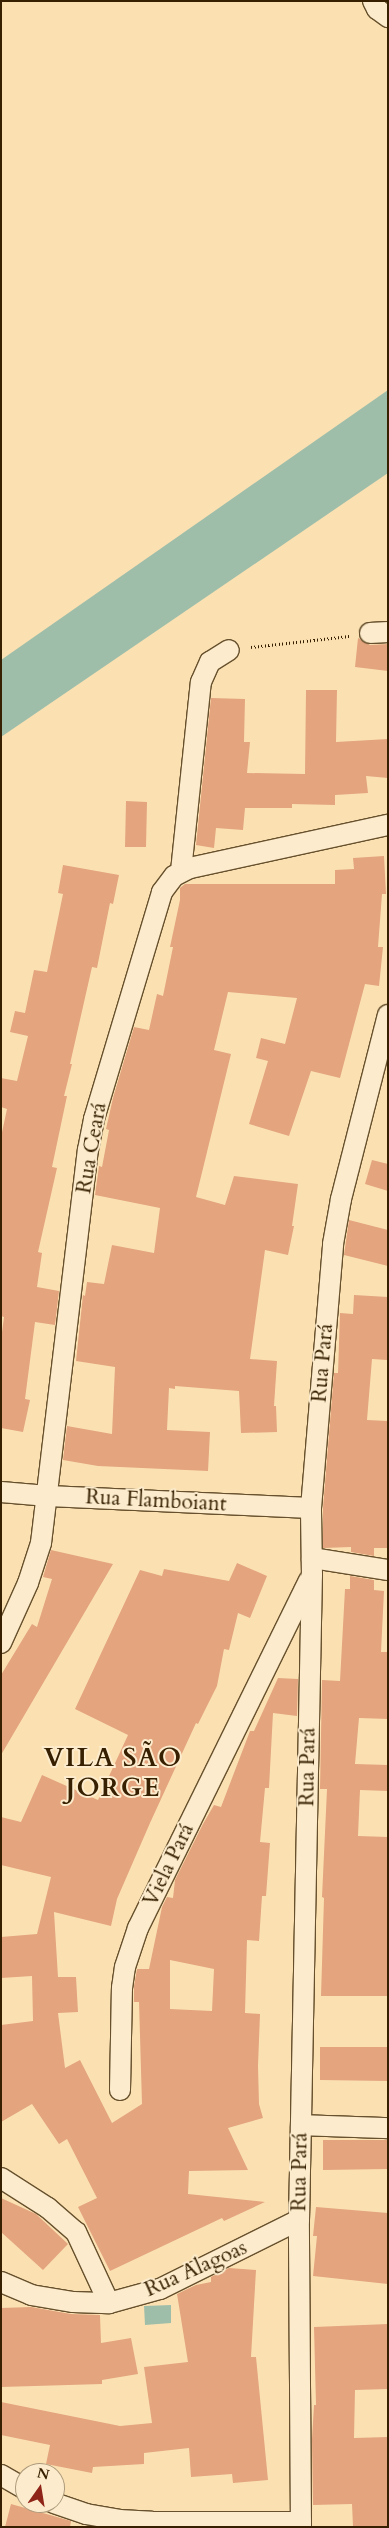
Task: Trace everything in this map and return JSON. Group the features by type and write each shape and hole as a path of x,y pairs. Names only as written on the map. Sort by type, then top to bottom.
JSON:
{"street":[{"path":"229,650 210,662 201,682 181,871 388,825"},
{"name":"Rua Ceará","path":"1,1643 31,1575 41,1543 88,1150 94,1119 162,892 168,882 181,871"},
{"name":"Rua Pará","path":"301,2525 299,2220 312,1566 311,1508 333,1244 341,1199 388,1015"},
{"name":"Rua Flamboiant","path":"1,1492 48,1496 311,1508"},
{"path":"312,1566 388,1570"},
{"name":"Viela Pará","path":"120,2090 122,1988 125,1967 138,1928 312,1566"},
{"path":"301,2125 388,2128"},
{"path":"1,2178 48,2208 76,2232 109,2303"},
{"name":"Rua Alagoas","path":"1,2282 31,2295 73,2302 109,2303 160,2289 299,2220"},
{"path":"1,2475 15,2483"},
{"path":"65,2507 86,2514 119,2520 301,2525"}],"path":[{"path":"229,650 379,633"}],"shaded area":[{"path":"388,390 388,473 1,737 1,660"},
{"path":"171,2305 171,2323 145,2325 144,2306"}],"building":[{"path":"358,638 370,645 388,644 388,671 355,667"},
{"path":"306,690 337,690 336,742 388,739 388,778 366,776 368,793 335,795 335,805 292,804 292,808 245,808 243,830 216,828 214,848 196,845 211,698 245,699 244,742 250,742 247,773 305,774"},
{"path":"126,801 147,802 146,847 125,847"},
{"path":"384,856 386,894 382,894 378,947 383,947 379,986 365,984 340,1078 311,1071 289,1136 249,1124 268,1061 256,1058 261,1038 285,1044 297,998 228,992 214,1050 231,1054 196,1197 225,1205 234,1176 298,1184 292,1226 294,1226 288,1255 265,1250 250,1359 277,1361 274,1406 276,1406 277,1432 241,1433 239,1391 175,1386 175,1389 169,1388 167,1430 210,1432 208,1471 98,1466 63,1460 67,1426 112,1434 115,1367 76,1361 83,1295 85,1296 87,1282 104,1284 112,1245 154,1253 160,1208 95,1195 99,1166 102,1167 109,1130 106,1129 113,1098 134,1027 149,1030 157,994 163,996 173,947 170,947 180,900 180,888 185,884 335,884 335,870 354,869 353,858"},
{"path":"63,865 119,875 113,904 110,903 97,968 92,967 64,1096 67,1096 52,1167 57,1168 38,1252 42,1253 37,1287 59,1291 55,1325 35,1322 25,1399 30,1400 23,1432 1,1428 1,1340 4,1317 1,1316 1,1137 7,1109 1,1107 1,1078 17,1081 28,1036 10,1032 15,1011 25,1013 34,970 47,972 63,894 58,893"},
{"path":"372,1160 388,1164 388,1191 365,1184"},
{"path":"349,1220 388,1230 388,1266 344,1255"},
{"path":"354,1295 388,1297 387,1360 372,1359 367,1420 388,1421 388,1548 374,1548 374,1556 351,1552 351,1547 323,1548 323,1508 334,1373 338,1373 340,1313 353,1314"},
{"path":"51,1550 113,1564 1,1755 1,1675 32,1624 37,1627 52,1579 43,1577"},
{"path":"237,1563 267,1576 250,1618 238,1613 229,1650 224,1649 217,1686 198,1724 196,1723 150,1823 117,1899 111,1926 54,1912 58,1977 76,1977 78,2012 58,2013 65,2068 80,2060 112,2123 142,2104 139,2002 134,2002 137,1969 149,1969 162,1907 167,1897 173,1898 175,1880 214,1805 221,1807 250,1731 254,1731 278,1678 298,1679 297,1716 273,1713 269,1788 265,1788 260,1842 270,1843 266,1896 262,1896 259,1941 247,1940 245,2013 260,2014 259,2104 263,2118 228,2128 248,2170 189,2171 188,2194 265,2202 224,2221 222,2218 110,2271 78,2207 97,2198 67,2139 59,2144 32,2104 1,2122 1,2025 33,2021 32,1976 1,1978 1,1937 37,1934 51,1877 1,1865 1,1817 21,1822 42,1775 98,1800 128,1735 75,1709 140,1570 162,1576 164,1569 229,1581","holes":["170,1960 214,1969 212,2011 170,2009"]},
{"path":"350,1576 374,1580 374,1590 384,1591 381,1652 388,1652 388,1719 359,1718 355,1764 388,1765 388,1791 360,1790 358,1836 388,1837 388,1996 321,1996 324,1898 322,1897 327,1789 320,1789 322,1680 340,1681 345,1589 350,1589"},
{"path":"320,2047 388,2047 388,2081 320,2080"},
{"path":"323,2140 388,2140 388,2169 323,2170"},
{"path":"1,2198 36,2214 68,2244 43,2270 1,2232"},
{"path":"316,2207 388,2213 388,2284 313,2276 317,2236 313,2236"},
{"path":"229,2268 256,2270 251,2357 256,2357 268,2480 233,2483 232,2474 191,2477 189,2448 144,2453 144,2464 93,2467 92,2473 65,2468 65,2463 46,2463 50,2445 1,2435 1,2402 120,2426 152,2423 144,2367 188,2362 177,2294 196,2285 211,2282 211,2277"},
{"path":"31,2307 71,2314 100,2315 101,2343 131,2338 138,2374 102,2380 102,2384 1,2387 1,2308"},
{"path":"388,2324 388,2389 355,2390 354,2438 388,2437 388,2527 353,2527 352,2504 313,2505 312,2439 314,2405 316,2405 314,2327"},
{"path":"11,2504 15,2505 15,2513 43,2513 71,2521 70,2527 5,2527"}],"district":[{"name":"VILA SÃO JORGE","path":"113,1773"}]}
